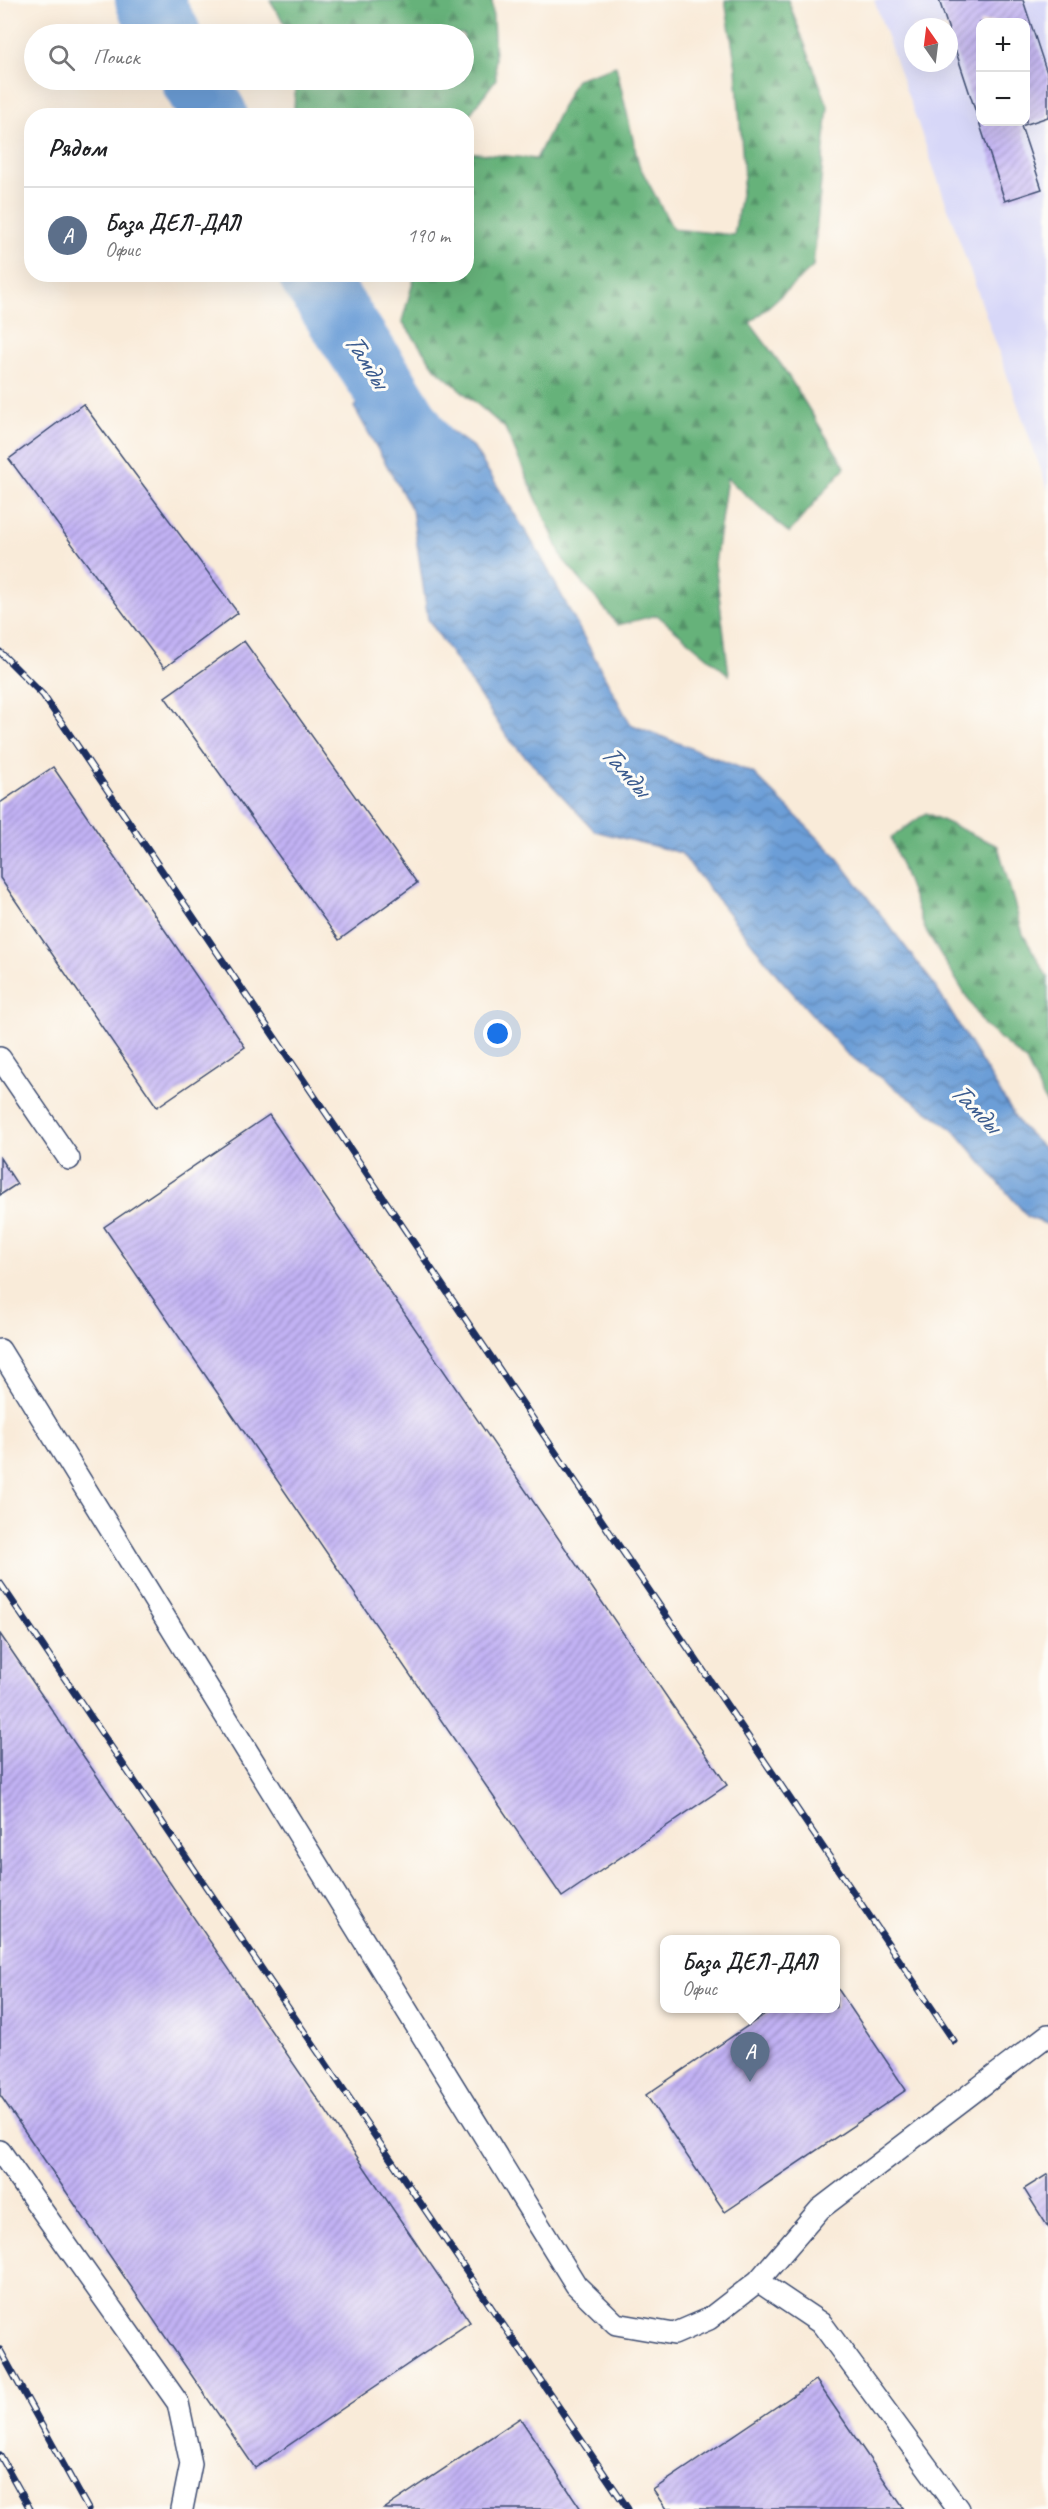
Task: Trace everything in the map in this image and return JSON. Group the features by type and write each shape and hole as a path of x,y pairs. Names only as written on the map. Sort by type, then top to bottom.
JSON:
{"lane":[{"path":"0,1058 69,1159"},
{"path":"0,1350 576,2285 616,2324 674,2334 709,2319 758,2281 820,2209 1048,2035"},
{"path":"0,2151 178,2403 191,2464 182,2509"},
{"path":"758,2281 822,2324 958,2509"}],"shaded area":[{"path":"874,0 1048,0 1048,490"}],"green space":[{"path":"270,0 492,0 496,79 474,109 294,108 295,90 474,90 474,24 285,24"},
{"path":"725,0 788,0 828,106 813,267 750,323 782,366 845,467 789,533 727,478 715,563 729,675 657,615 618,625 563,559 505,428 436,369 402,321 413,282 474,282 474,153 536,159 576,79 616,66 639,165 673,229 734,235 744,177 736,68"},
{"path":"926,813 998,846 1023,934 1048,978 1048,1107 1026,1061 984,1025 925,929 891,838"}],"water":[{"path":"382,382 473,447 539,553 630,724 753,773 835,855 933,983 1020,1125 1048,1152 1048,1225 1028,1217 954,1130 847,1054 778,976 681,853 595,831 508,738 428,619 412,510 354,407"}],"building":[{"path":"939,0 1023,0 1029,18 976,18 976,113 958,58 958,18 945,18"},
{"path":"1030,21 1048,76 1048,117 1030,123"},
{"path":"980,126 1021,126 1042,189 1005,201"},
{"path":"83,404 238,613 164,668 9,459"},
{"path":"244,641 417,883 339,940 165,697"},
{"path":"53,767 245,1047 157,1107 0,878 0,803"},
{"path":"269,1115 727,1785 562,1897 104,1227"},
{"path":"0,1158 17,1184 0,1195"},
{"path":"0,1634 470,2322 255,2468 0,2095"},
{"path":"840,1992 906,2090 725,2212 646,2095 767,2013 840,2013"},
{"path":"1048,2174 1048,2227 1024,2189"},
{"path":"816,2380 904,2509 666,2509 653,2490"},
{"path":"520,2418 581,2509 384,2509"}],"waterway":[{"name":"Тамды","path":"148,0 162,24"},
{"name":"Тамды","path":"200,90 210,108"},
{"name":"Тамды","path":"316,282 429,459"}],"railway":[{"path":"0,652 43,695 954,2041"},
{"path":"0,1583 628,2509"},
{"path":"0,2350 88,2509"},
{"path":"0,2455 30,2509"}],"place":[{"name":"База ДЕЛ-ДАЛ","path":"750,2082"}]}
